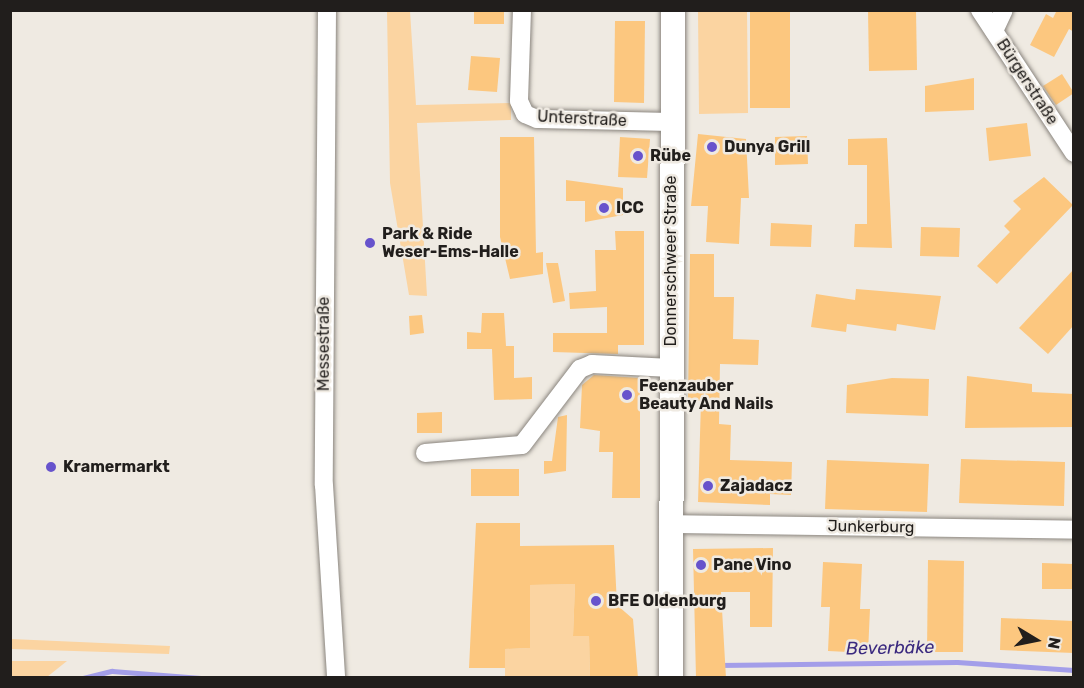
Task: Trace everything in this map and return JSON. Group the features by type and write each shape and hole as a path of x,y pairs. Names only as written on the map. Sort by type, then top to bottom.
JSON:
{"main road":[{"name":"Donnerschweer Straße","path":"671,678 669,524 673,10"}],"street":[{"name":"Messestraße","path":"327,10 324,485 336,678"},
{"name":"Unterstraße","path":"522,10 519,101 525,114 537,119 672,122"},
{"name":"Bürgerstraße","path":"980,10 1074,153"},
{"path":"994,31 1004,10"},
{"name":"Donnerschweer Straße","path":"424,453 522,445 580,369 592,364 671,368"},
{"name":"Junkerburg","path":"669,524 1074,530"}],"shaded area":[{"path":"387,11 410,11 416,105 511,103 511,120 417,123 427,296 409,295 390,183"},
{"path":"698,11 747,11 748,113 699,114"},
{"path":"575,584 573,636 589,636 590,677 505,677 505,649 530,648 530,609 515,585"},
{"path":"11,639 170,646 169,654 11,649"},
{"path":"11,661 67,661 47,677 11,678"}],"building":[{"path":"504,10 504,24 474,24 474,11"},
{"path":"750,10 790,10 790,108 750,108"},
{"path":"868,10 916,10 917,70 869,71"},
{"path":"1057,10 1074,10 1074,32 1069,29 1054,57 1030,45 1046,14 1053,18"},
{"path":"615,21 645,21 644,103 614,102"},
{"path":"471,56 500,58 497,92 468,90"},
{"path":"1062,74 1074,93 1056,105 1043,86"},
{"path":"974,78 974,110 925,112 925,86"},
{"path":"1027,123 1031,156 989,161 986,128"},
{"path":"698,134 746,139 749,198 741,198 739,244 706,242 708,206 691,206"},
{"path":"807,136 808,164 775,165 775,137"},
{"path":"500,137 534,137 536,253 543,252 543,274 510,279 500,237"},
{"name":"Rübe","path":"620,137 650,139 647,178 618,177"},
{"path":"887,138 892,248 854,247 855,224 867,224 867,165 848,165 848,139"},
{"path":"1044,177 1073,205 997,284 977,266 1010,232 1004,226 1021,209 1013,201"},
{"name":"ICC","path":"566,180 623,188 623,215 585,222 585,201 566,201"},
{"path":"771,223 812,225 811,247 770,246"},
{"path":"921,227 960,228 959,257 920,256"},
{"path":"615,231 644,231 644,345 618,345 618,354 553,352 553,333 607,333 607,307 570,309 569,293 596,291 595,250 616,250"},
{"path":"690,254 714,254 714,297 734,297 733,339 759,340 758,365 720,364 719,424 731,425 730,460 792,462 791,495 770,494 770,505 698,502 701,401 688,401"},
{"path":"546,263 558,263 565,301 553,303"},
{"path":"1074,269 1074,325 1048,354 1019,328"},
{"path":"856,289 941,296 935,330 897,324 896,331 847,324 846,332 811,327 816,294 855,300"},
{"path":"482,313 504,313 506,346 514,346 514,378 532,377 532,399 494,400 492,349 467,349 467,332 481,333"},
{"path":"422,315 424,333 410,335 409,316"},
{"path":"594,375 640,378 640,498 612,498 613,452 599,452 600,431 580,428 582,385"},
{"path":"967,376 1032,384 1032,392 1074,394 1074,427 965,428"},
{"path":"892,378 929,379 928,416 846,413 847,385"},
{"path":"442,412 442,433 417,433 417,413"},
{"path":"567,415 566,471 544,474 544,461 552,461 558,417"},
{"path":"961,459 1065,462 1064,506 959,503"},
{"path":"827,460 929,464 927,512 825,509"},
{"path":"471,469 519,469 519,496 471,496"},
{"name":"BFE Oldenburg","path":"476,523 520,523 520,546 614,545 617,605 633,619 638,678 590,678 589,636 573,636 575,584 530,585 530,648 505,649 505,668 469,668"},
{"path":"773,548 772,627 750,627 750,592 721,592 726,678 696,678 693,549"},
{"path":"928,560 964,561 963,652 927,652"},
{"path":"823,562 862,564 860,609 870,609 868,653 828,651 830,607 821,607"},
{"path":"1042,563 1074,564 1074,589 1042,589"},
{"path":"1001,618 1074,621 1074,653 1000,650"}],"waterway":[{"name":"Beverbäke","path":"718,665 957,662 1074,670"},
{"name":"Beverbäke","path":"83,678 112,671 201,678"}],"place":[{"name":"Dunya Grill","path":"712,147"},
{"name":"Rübe","path":"638,156"},
{"name":"ICC","path":"604,208"},
{"name":"Park & Ride Weser-Ems-Halle","path":"370,243"},
{"name":"Feenzauber Beauty And Nails","path":"627,395"},
{"name":"Kramermarkt","path":"51,467"},
{"name":"Zajadacz","path":"708,486"},
{"name":"Pane Vino","path":"701,565"},
{"name":"BFE Oldenburg","path":"596,601"}]}
